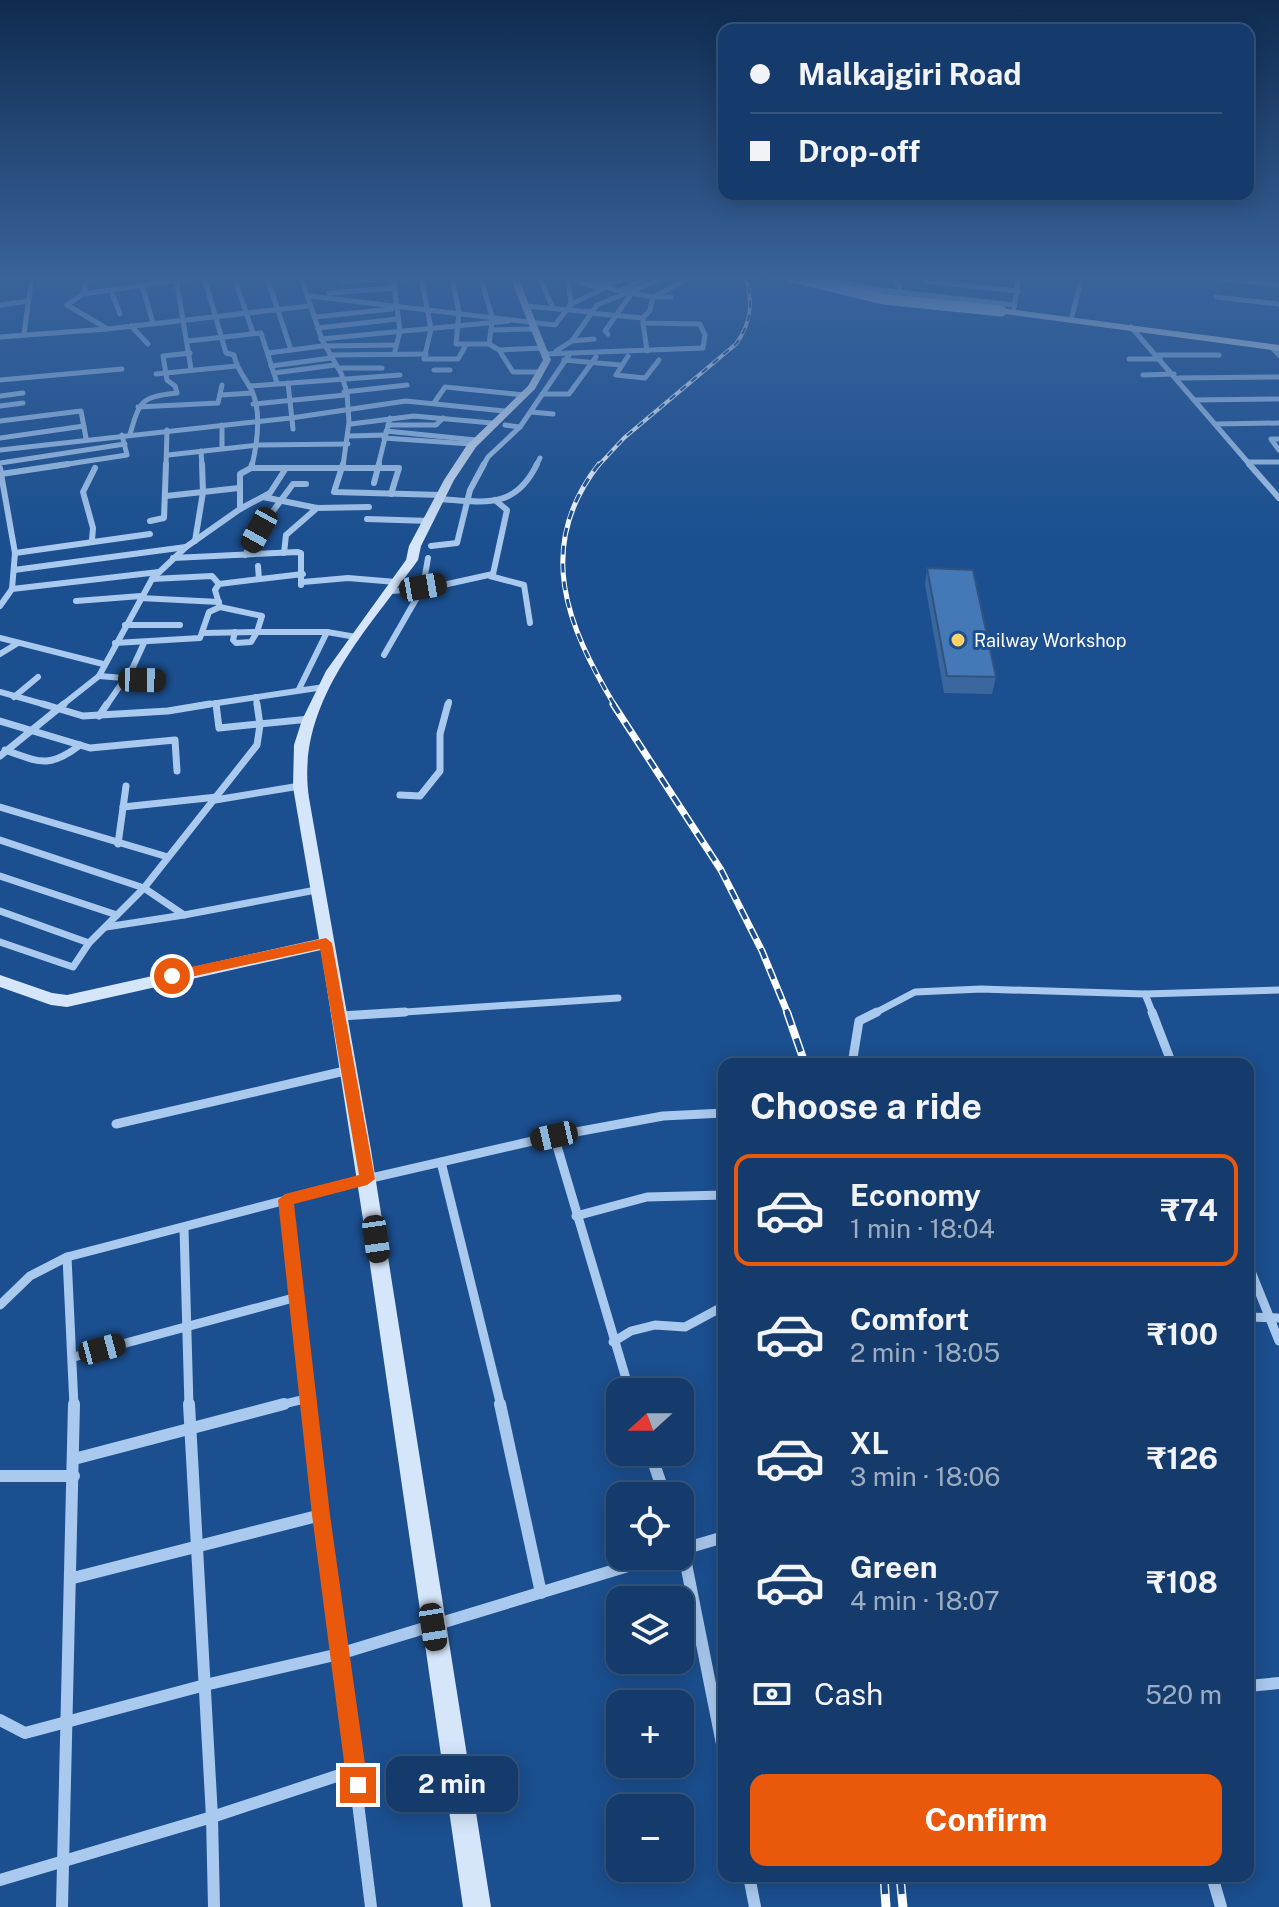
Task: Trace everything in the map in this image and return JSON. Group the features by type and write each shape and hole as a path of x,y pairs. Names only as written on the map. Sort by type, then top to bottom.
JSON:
{"main road":[{"path":"477,1907 350,1070 300,786 300,747 324,687 356,637 397,589 412,560 415,546 474,442 532,387 544,366"},
{"path":"0,981 51,999 67,1001 326,943"}],"street":[{"path":"130,434 138,407 151,395 177,393 175,386 168,382 164,366"},
{"path":"156,374 236,366 239,378 252,393 258,445 251,468"},
{"path":"271,366 277,383"},
{"path":"437,366 434,370 450,370"},
{"path":"509,366 513,372 541,372"},
{"path":"431,546 457,543 467,500 488,457 520,427 561,366"},
{"path":"542,394 569,394 589,366"},
{"path":"621,366 616,375 643,379 654,366"},
{"path":"1167,366 1279,498"},
{"path":"274,373 336,367 382,368"},
{"path":"336,367 343,378 351,424 344,468 335,493 495,500 523,489 540,458"},
{"path":"0,380 122,369"},
{"path":"249,386 400,375"},
{"path":"1143,375 1279,377"},
{"path":"288,383 293,429"},
{"path":"138,407 218,403 222,385"},
{"path":"253,404 407,385"},
{"path":"434,403 445,387 524,395"},
{"path":"0,396 23,393"},
{"path":"221,395 252,393"},
{"path":"1194,400 1279,399"},
{"path":"0,450 86,438 291,418 406,401 504,411"},
{"path":"0,406 23,403"},
{"path":"0,421 81,411 86,438"},
{"path":"531,412 553,414"},
{"path":"47,414 50,431"},
{"path":"350,436 436,425 443,418 492,423"},
{"path":"1215,424 1279,423"},
{"path":"351,424 474,442"},
{"path":"222,425 222,448"},
{"path":"505,425 520,427"},
{"path":"0,438 84,426"},
{"path":"374,483 386,429"},
{"path":"150,553 150,519 163,519 167,430"},
{"path":"0,469 127,455 122,435"},
{"path":"1279,439 1271,439 1279,450"},
{"path":"0,469 125,444"},
{"path":"168,455 258,445 348,444"},
{"path":"195,541 203,492 201,451"},
{"path":"1249,462 1279,462"},
{"path":"92,540 93,528 83,492 95,468"},
{"path":"240,509 240,474 251,468 399,469 391,494"},
{"path":"2,752 99,676 140,597 152,579 173,558 240,509 270,493 286,468"},
{"path":"0,469 15,553 12,589 0,606"},
{"path":"245,555 259,530 283,502 293,484 306,484"},
{"path":"166,496 239,488"},
{"path":"263,497 317,508 369,507"},
{"path":"490,576 495,572 507,510 495,500"},
{"path":"284,553 286,535 317,508"},
{"path":"367,519 430,521"},
{"path":"15,553 150,534"},
{"path":"14,570 186,547"},
{"path":"173,558 301,553 302,580"},
{"path":"384,655 423,587 428,558"},
{"path":"258,566 259,579"},
{"path":"12,589 160,572"},
{"path":"152,579 212,576 219,584"},
{"path":"220,605 215,590 219,584 259,579 348,578 397,589 490,576 524,585 530,623"},
{"path":"397,589 414,604"},
{"path":"76,601 140,597 172,599 220,605 262,616 251,642 236,643 233,640 235,632 203,633"},
{"path":"115,643 199,639 209,612 220,605"},
{"path":"125,625 180,625"},
{"path":"257,632 327,632 356,637"},
{"path":"299,689 327,632"},
{"path":"0,638 103,664"},
{"path":"0,654 18,643"},
{"path":"99,716 144,643"},
{"path":"99,676 161,681"},
{"path":"14,697 38,677"},
{"path":"0,692 56,710 99,716 168,711 324,687"},
{"path":"0,942 73,967 89,943 144,888 257,745 260,725 256,697"},
{"path":"400,795 420,796 434,781 442,761 440,734 449,702"},
{"path":"216,703 217,727 311,719"},
{"path":"0,721 90,748 175,740 177,771"},
{"path":"2,752 50,764 60,761 80,745"},
{"path":"118,844 126,786"},
{"path":"123,807 216,799 300,786"},
{"path":"0,807 168,857"},
{"path":"0,840 144,888 184,915"},
{"path":"0,876 117,915"},
{"path":"106,927 316,890"},
{"path":"0,911 89,943"},
{"path":"853,1058 859,1021 915,992 981,989 1145,994 1279,990"},
{"path":"1145,994 1170,1058"},
{"path":"341,1016 618,998"},
{"path":"116,1124 350,1070"},
{"path":"0,1305 25,1278 42,1266 67,1257 367,1179 554,1136 663,1116 718,1113"},
{"path":"554,1136 625,1378"},
{"path":"441,1162 489,1353 541,1593"},
{"path":"576,1216 647,1197 718,1195"},
{"path":"285,1200 371,1907"},
{"path":"184,1228 190,1427 212,1817 214,1907"},
{"path":"62,1907 66,1860 74,1476 74,1357 67,1257"},
{"path":"1254,1276 1274,1318 1279,1341"},
{"path":"74,1357 297,1297"},
{"path":"613,1342 631,1331 655,1325 685,1327 718,1309"},
{"path":"1254,1317 1274,1318"},
{"path":"74,1459 309,1398"},
{"path":"0,1476 74,1476"},
{"path":"73,1578 321,1515"},
{"path":"694,1544 718,1538"},
{"path":"0,1720 25,1733 205,1685 339,1654 616,1570"},
{"path":"686,1570 718,1725"},
{"path":"1254,1685 1279,1683"},
{"path":"0,1880 212,1817 355,1770"},
{"path":"750,1882 755,1907"},
{"path":"1214,1882 1221,1907"}],"building":[{"name":"Railway Workshop","path":"927,568 973,570 996,677 947,676"}],"railway":[{"path":"598,466 624,438 710,366"},
{"path":"599,464 579,495 567,526 563,556 565,586 572,616 583,646 615,706"},
{"path":"613,704 721,870 762,951 788,1014"},
{"path":"787,1012 803,1058"},
{"path":"884,1882 886,1907"},
{"path":"901,1882 903,1907"}],"place":[{"name":"Railway Workshop","path":"958,640"}],"route":[{"path":"172,976 326,943 367,1179 285,1200 321,1515 358,1785"}]}
